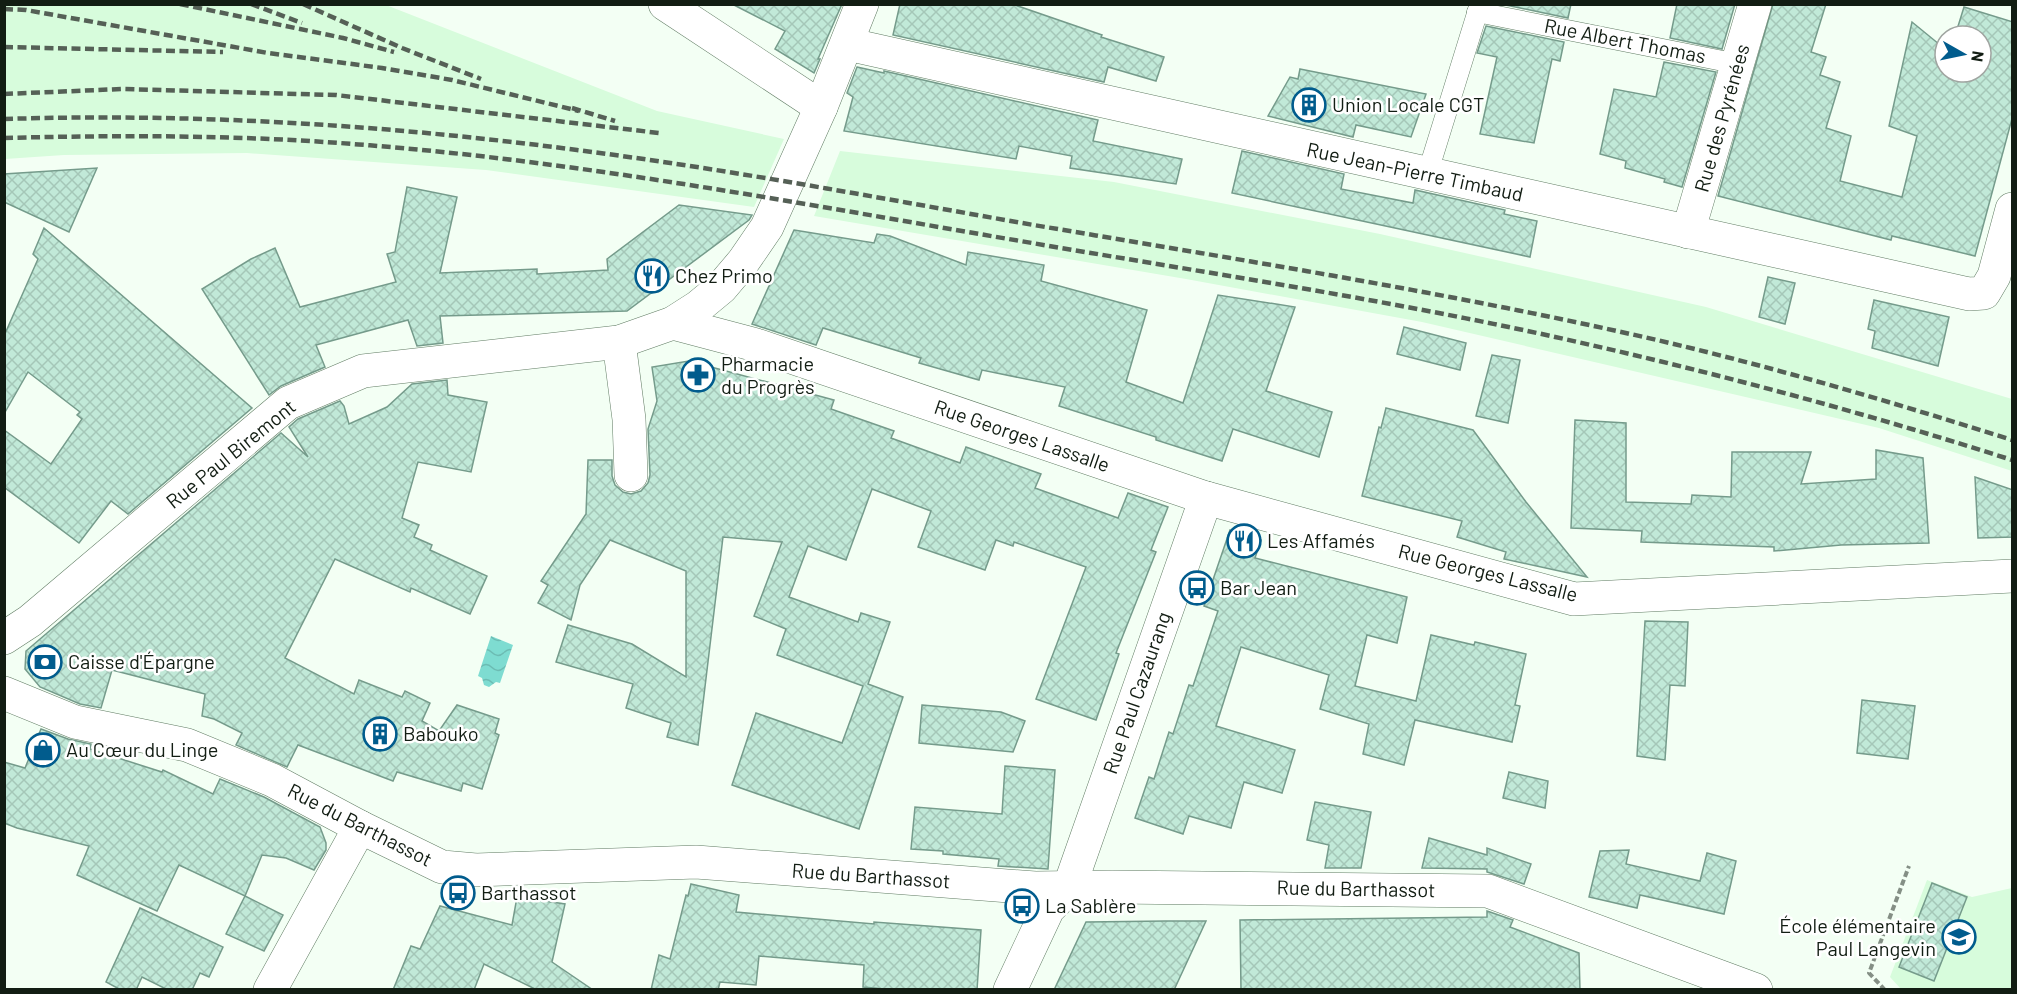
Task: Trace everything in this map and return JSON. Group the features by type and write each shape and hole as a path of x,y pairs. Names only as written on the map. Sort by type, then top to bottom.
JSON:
{"street":[{"path":"665,4 821,107"},
{"name":"Rue Paul Biremont","path":"4,638 30,621 288,403 363,371 619,342 673,323 721,288 767,227 821,107 862,4"},
{"name":"Rue des Pyrénées","path":"1688,232 1755,4"},
{"name":"Rue Jean-Pierre Timbaud","path":"847,44 1427,175 1970,294 1984,293 1994,276 2013,209"},
{"name":"Rue Georges Lassalle","path":"673,323 756,345 1206,498 1574,599 2013,576"},
{"path":"619,342 629,419 631,475"},
{"name":"Rue Paul Cazaurang","path":"1069,888 1206,498"},
{"name":"Rue du Barthassot","path":"4,693 75,722 187,745 272,780 442,867 476,870 696,862 1035,888 1488,891 1756,990"},
{"path":"270,990 360,827"},
{"path":"1010,990 1048,909 1069,888"}],"lane":[{"name":"Rue Albert Thomas","path":"1427,175 1478,8 1738,64"}],"path":[{"path":"1885,990 1869,973 1909,866"}],"shaded area":[{"path":"5,4 386,5 657,111 784,139 754,207 486,170 247,153 64,155 5,159"},
{"path":"840,151 1114,182 1380,234 1706,307 2012,399 2012,471 1879,428 1422,322 1186,279 814,216"},
{"name":"École élémentaire Paul Langevin","path":"1927,880 1972,897 2012,888 2012,989 1901,989 1890,977"}],"water":[{"path":"491,636 513,645 500,683 496,682 489,687 484,685 482,678 478,676"}],"building":[{"path":"732,4 842,4 814,73 775,49 785,31"},
{"path":"900,4 1012,4 1102,35 1101,37 1164,57 1156,81 1108,67 1104,82 893,35"},
{"path":"1501,4 1571,4 1568,18"},
{"path":"1677,4 1735,4 1722,49 1670,38"},
{"path":"1773,4 1826,4 1811,52 1826,57 1820,75 1840,82 1826,128 1851,136 1840,181 1902,197 1917,136 1889,126 1912,22 1933,39 1933,84 1993,84 1993,24 1959,24 1964,7 2013,22 2013,115 1975,256 1892,236 1891,240 1718,196"},
{"path":"1486,26 1564,42 1560,61 1552,59 1534,143 1480,134 1497,57 1477,53"},
{"path":"1664,62 1716,72 1682,187 1664,182 1665,179 1625,168 1626,161 1600,154 1614,89 1656,97"},
{"path":"857,67 884,73 884,71 1098,120 1093,141 1182,159 1176,184 1070,168 1072,156 1019,146 1016,159 844,131 853,97 847,93"},
{"path":"1300,69 1426,94 1411,137 1356,125 1353,137 1268,116 1290,77 1298,79"},
{"path":"1242,151 1344,174 1341,189 1413,203 1415,190 1505,210 1504,214 1537,221 1530,257 1232,193"},
{"path":"97,168 69,232 4,202 4,174"},
{"path":"407,187 457,197 440,273 537,269 537,274 608,270 607,259 679,205 752,215 749,220 627,311 440,316 443,343 417,346 408,320 316,345 325,367 281,386 269,395 202,289 251,259 275,248 300,307 396,282 387,254 395,252"},
{"path":"44,228 252,408 128,514 111,501 79,543 4,487 4,430 51,464 82,419 77,415 80,412 28,372 4,414 4,336 38,259 33,254"},
{"path":"794,230 874,243 877,234 890,236 966,265 968,252 1044,265 1041,281 1147,310 1126,382 1183,403 1218,295 1295,307 1266,391 1332,412 1319,457 1233,429 1222,461 1059,406 1065,387 982,370 979,380 919,363 921,358 823,328 816,345 752,324"},
{"path":"1768,277 1795,283 1785,324 1759,317"},
{"path":"1874,300 1949,317 1938,366 1872,348 1875,331 1868,329"},
{"path":"1404,327 1466,343 1460,370 1397,354"},
{"path":"1492,355 1520,360 1508,423 1476,416"},
{"path":"689,361 834,400 831,409 894,431 891,438 960,463 966,447 1041,474 1035,488 1118,518 1128,493 1168,507 1151,550 1156,552 1116,653 1119,654 1096,720 1036,699 1086,567 1014,542 1013,546 996,540 985,570 918,547 931,511 872,489 846,560 808,546 789,597 858,622 861,613 890,622 868,684 903,697 859,829 732,785 756,713 842,743 863,686 777,655 786,629 754,616 782,542 723,537 698,745 667,737 671,723 626,708 633,684 556,662 568,625 632,644 686,677 686,571 610,540 580,585 571,620 538,603 548,585 541,581 586,514 588,460 612,460 612,476 615,485 623,492 631,494 641,491 648,483 650,475 648,429 657,401 652,367"},
{"path":"447,380 448,395 487,402 471,472 418,462 402,518 419,525 414,537 432,545 430,550 487,576 470,614 411,588 410,592 335,559 285,658 354,694 359,680 402,697 405,691 430,703 422,721 439,731 457,705 499,719 495,733 499,735 482,789 463,783 461,791 397,772 393,781 298,745 287,767 236,745 242,733 214,719 202,716 205,694 112,670 101,708 80,704 40,687 25,669 26,651 281,433 308,457 289,427 298,419 340,401 344,406 349,424 387,407 412,384"},
{"path":"1386,408 1473,430 1526,502 1587,577 1504,559 1506,552 1457,537 1462,521 1362,496"},
{"path":"1575,420 1626,423 1626,502 1691,504 1692,495 1731,497 1732,452 1811,452 1801,484 1876,479 1876,450 1923,458 1929,543 1841,545 1774,551 1774,547 1641,542 1642,531 1571,528"},
{"path":"1975,477 2013,490 2013,537 1978,538"},
{"path":"1230,530 1261,540 1255,558 1407,597 1397,643 1367,635 1355,686 1416,701 1431,635 1526,654 1515,705 1520,706 1512,742 1415,720 1404,765 1363,754 1369,724 1320,709 1329,675 1241,647 1216,726 1295,750 1282,793 1244,782 1231,828 1189,816 1183,834 1135,818 1149,777 1154,779 1169,732 1173,734 1189,685 1193,686 1218,611 1204,606"},
{"path":"1645,621 1688,622 1685,686 1670,685 1665,760 1637,756"},
{"path":"1862,700 1915,706 1908,759 1857,753"},
{"path":"922,705 1001,712 1025,721 1013,752 919,743"},
{"path":"41,729 68,739 91,744 90,749 162,772 163,770 213,794 220,779 264,797 320,827 326,850 314,870 286,858 262,855 245,896 179,865 157,911 77,875 89,846 4,823 4,762 25,768"},
{"path":"1005,766 1055,770 1048,869 998,866 999,859 911,849 915,807 1002,814"},
{"path":"1509,772 1548,781 1545,808 1503,798"},
{"path":"1315,802 1371,812 1361,868 1325,868 1329,845 1307,840"},
{"path":"1429,838 1487,855 1487,848 1531,864 1524,884 1487,872 1487,869 1422,868"},
{"path":"1629,850 1626,864 1700,881 1707,853 1736,861 1724,914 1640,895 1637,908 1589,897 1600,851"},
{"path":"1932,883 1967,897 1934,981 1899,967"},
{"path":"691,884 739,895 736,912 874,924 874,922 981,930 977,990 895,990 863,987 864,965 759,956 756,985 720,982 718,990 651,990 659,955 670,959 686,895 688,896"},
{"path":"245,896 283,915 264,951 226,934"},
{"path":"517,897 565,904 552,962 593,990 537,990 484,964 474,990 393,990 411,946 420,949 440,906 512,925"},
{"path":"140,908 223,947 209,977 200,973 192,990 168,990 142,977 136,990 121,990 106,982"},
{"path":"1487,911 1513,920 1510,927 1579,953 1580,990 1241,990 1240,920 1487,917"},
{"path":"1206,921 1174,990 1054,990 1086,922"}],"railway":[{"path":"180,4 343,38 394,52"},
{"path":"251,4 302,23"},
{"path":"303,4 402,48 481,79"},
{"path":"4,9 26,10 268,53 452,80 579,111"},
{"path":"4,47 223,52"},
{"path":"4,94 122,89 336,95 659,133"},
{"path":"572,108 615,121"},
{"path":"4,119 148,118 363,128 506,141 744,175 1340,277 1578,323 1657,340 1791,374 2012,440"},
{"path":"4,138 179,136 353,144 524,161 778,199 1348,296 1537,333 1776,391 2012,460"}],"place":[{"name":"Union Locale CGT","path":"1309,105"},
{"name":"Chez Primo","path":"652,276"},
{"name":"Pharmacie du Progrès","path":"698,375"},
{"name":"Les Affamés","path":"1244,541"},
{"name":"Bar Jean","path":"1197,588"},
{"name":"Caisse d'Épargne","path":"45,662"},
{"name":"Babouko","path":"380,734"},
{"name":"Au Cœur du Linge","path":"43,750"},
{"name":"Barthassot","path":"458,893"},
{"name":"La Sablère","path":"1022,906"},
{"name":"École élémentaire Paul Langevin","path":"1959,937"}]}
